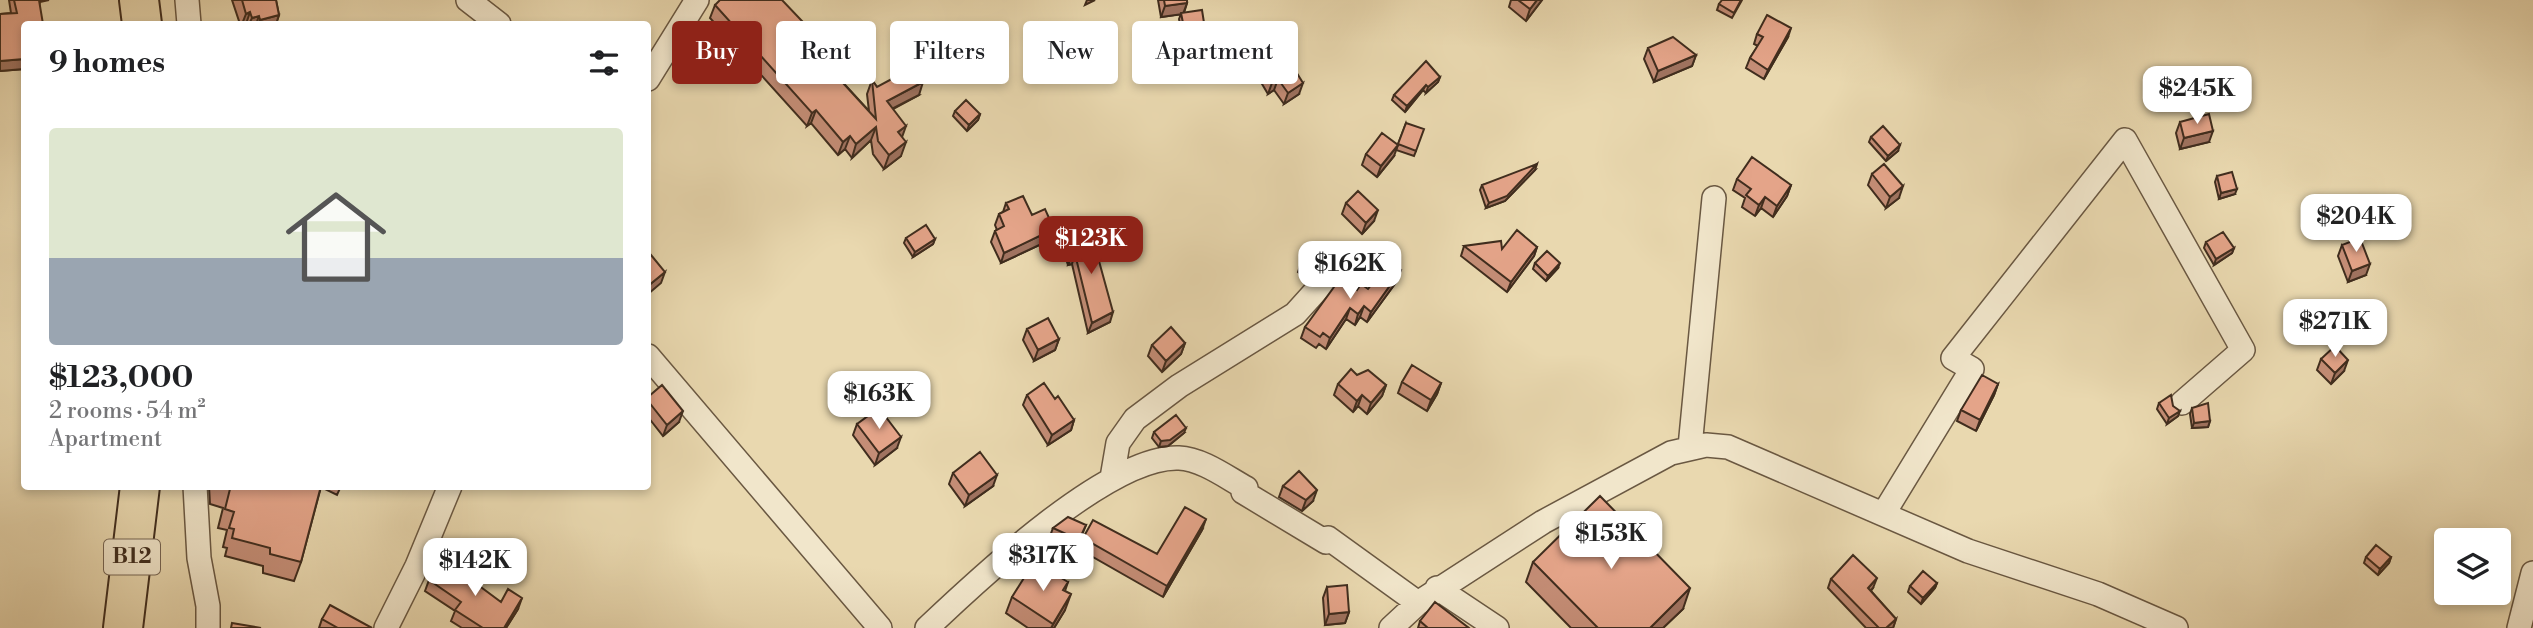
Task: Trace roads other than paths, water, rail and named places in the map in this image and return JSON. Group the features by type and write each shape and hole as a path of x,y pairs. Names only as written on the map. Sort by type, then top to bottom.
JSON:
{"highway":[{"path":"139,0 142,21"},
{"name":"B12","path":"124,628 140,490"}],"street":[{"path":"187,0 188,21"},
{"path":"468,0 495,21"},
{"path":"651,74 697,0"},
{"path":"1884,513 1972,369 1953,358 2125,140 2243,350 2182,402"},
{"path":"1690,447 1714,198"},
{"path":"1112,478 1118,443 1135,419 1179,386 1295,314 1341,263"},
{"path":"651,360 880,628"},
{"path":"1391,628 1437,588 1572,505 1671,453 1690,447 1728,447 1968,551 2098,594 2176,628"},
{"path":"927,628 1064,509 1112,478 1150,461 1191,460 1246,488 1244,492 1326,542 1328,538 1418,603"},
{"path":"195,490 199,558 208,606 208,628"},
{"path":"386,628 417,566 448,490"},
{"path":"2519,628 2533,573"},
{"path":"1437,588 1497,628"}]}
